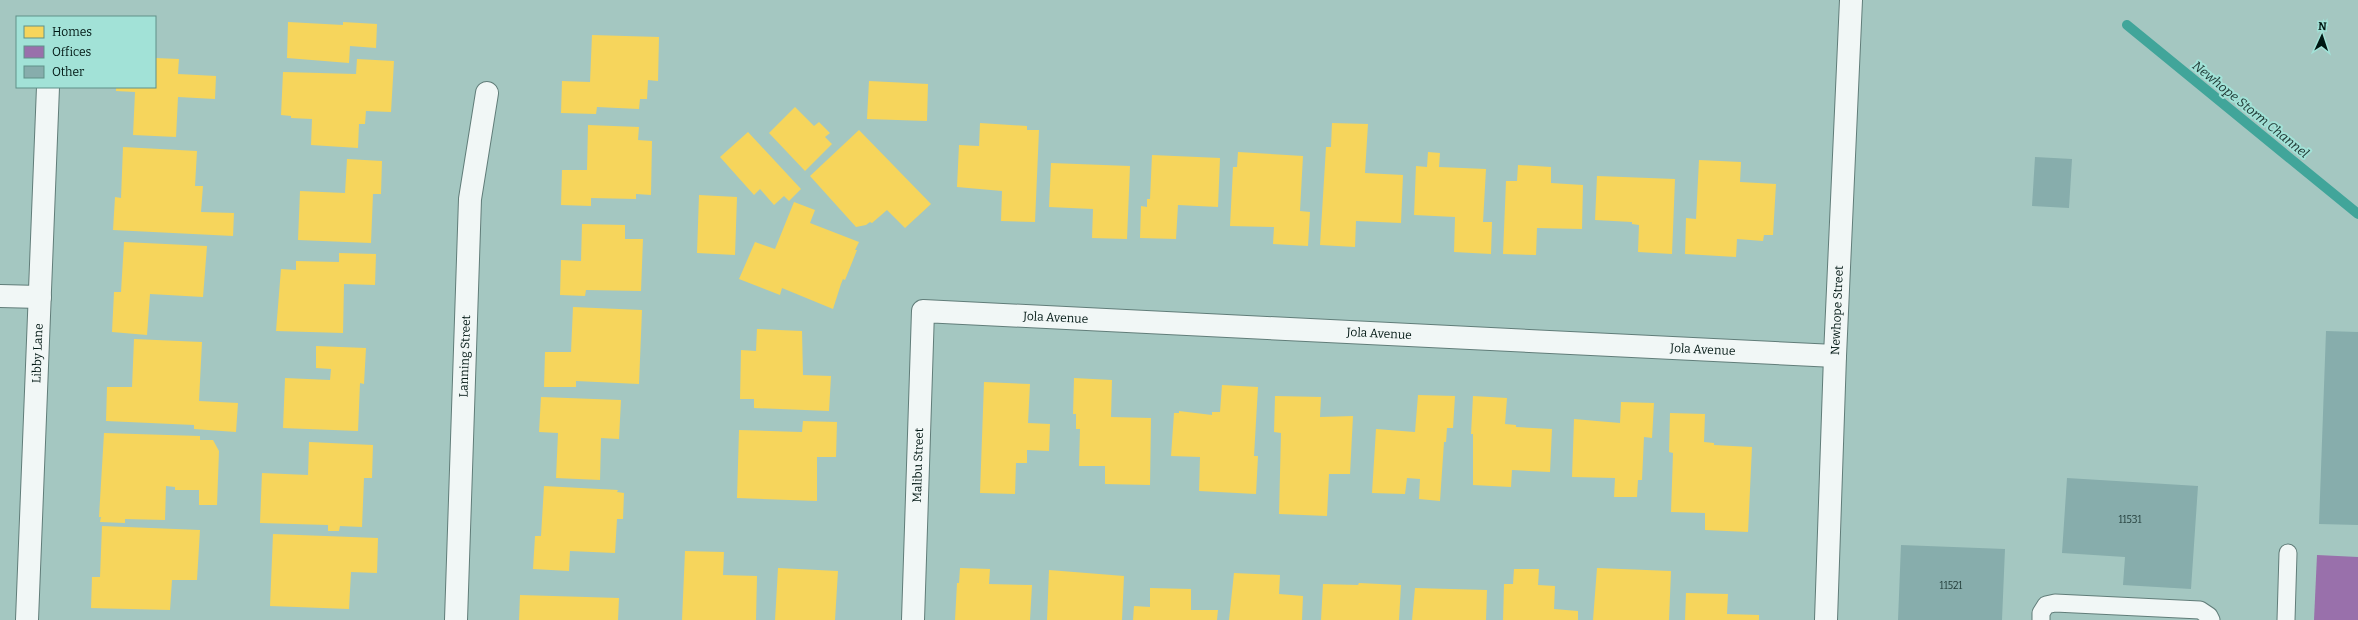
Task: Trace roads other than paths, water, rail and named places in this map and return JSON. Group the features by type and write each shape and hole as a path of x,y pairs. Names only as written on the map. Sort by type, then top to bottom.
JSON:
{"street":[{"name":"Newhope Street","path":"1826,620 1835,356 1850,0"},
{"name":"Libby Lane","path":"27,620 48,88"},
{"name":"Lanning Street","path":"456,620 470,199 486,93"},
{"path":"0,296 40,297"},
{"name":"Jola Avenue","path":"923,311 1835,356"},
{"name":"Malibu Street","path":"913,620 923,311"}],"lane":[{"path":"2286,620 2288,553"},
{"path":"2041,620 2041,613 2046,605 2056,603 2200,610 2211,620"}],"waterway":[{"name":"Newhope Storm Channel","path":"2127,25 2358,214"}]}
